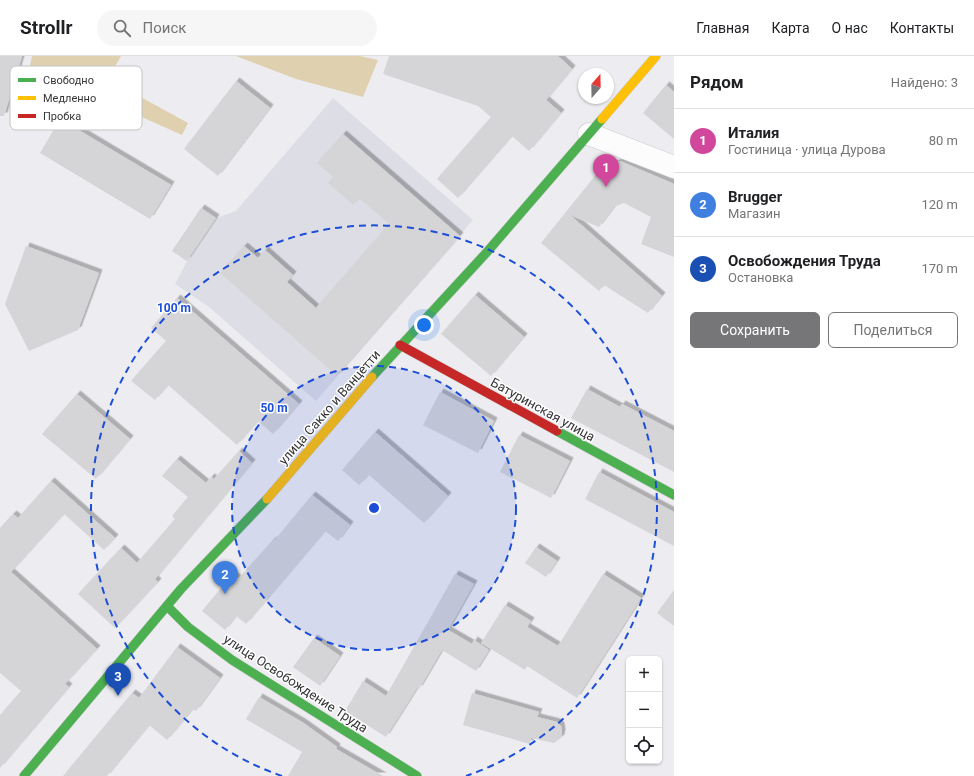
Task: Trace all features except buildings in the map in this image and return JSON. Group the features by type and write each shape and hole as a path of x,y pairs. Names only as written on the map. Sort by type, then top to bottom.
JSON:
{"street":[{"name":"улица Сакко и Ванцетти","path":"32,773 167,606 266,500 400,345 487,252 656,56"},
{"path":"589,134 674,167"},
{"name":"Батуринская улица","path":"400,345 674,495"},
{"name":"улица Освобождение Труда","path":"167,606 188,626 232,660 417,776"}],"shaded area":[{"path":"32,56 121,56 115,66 30,66"},
{"path":"236,56 360,56 378,60 363,97 296,79"},
{"path":"142,98 188,123 182,135 142,117"},
{"path":"333,98 473,220 316,401 209,307 175,284 187,261 172,251 201,208 216,218 236,211"}],"traffic: fast":[{"path":"372,377 487,252 602,119"},
{"path":"557,431 674,495"},
{"path":"24,776 181,589 267,499"},
{"path":"167,606 188,627 232,660 417,776"}],"traffic: slow":[{"path":"602,119 656,56"},
{"path":"267,499 372,377"}],"traffic: jam":[{"path":"400,345 557,431"}],"place":[{"name":"Италия","path":"606,187"},
{"name":"Brugger","path":"225,594"},
{"name":"Освобождения Труда","path":"118,696"}]}
